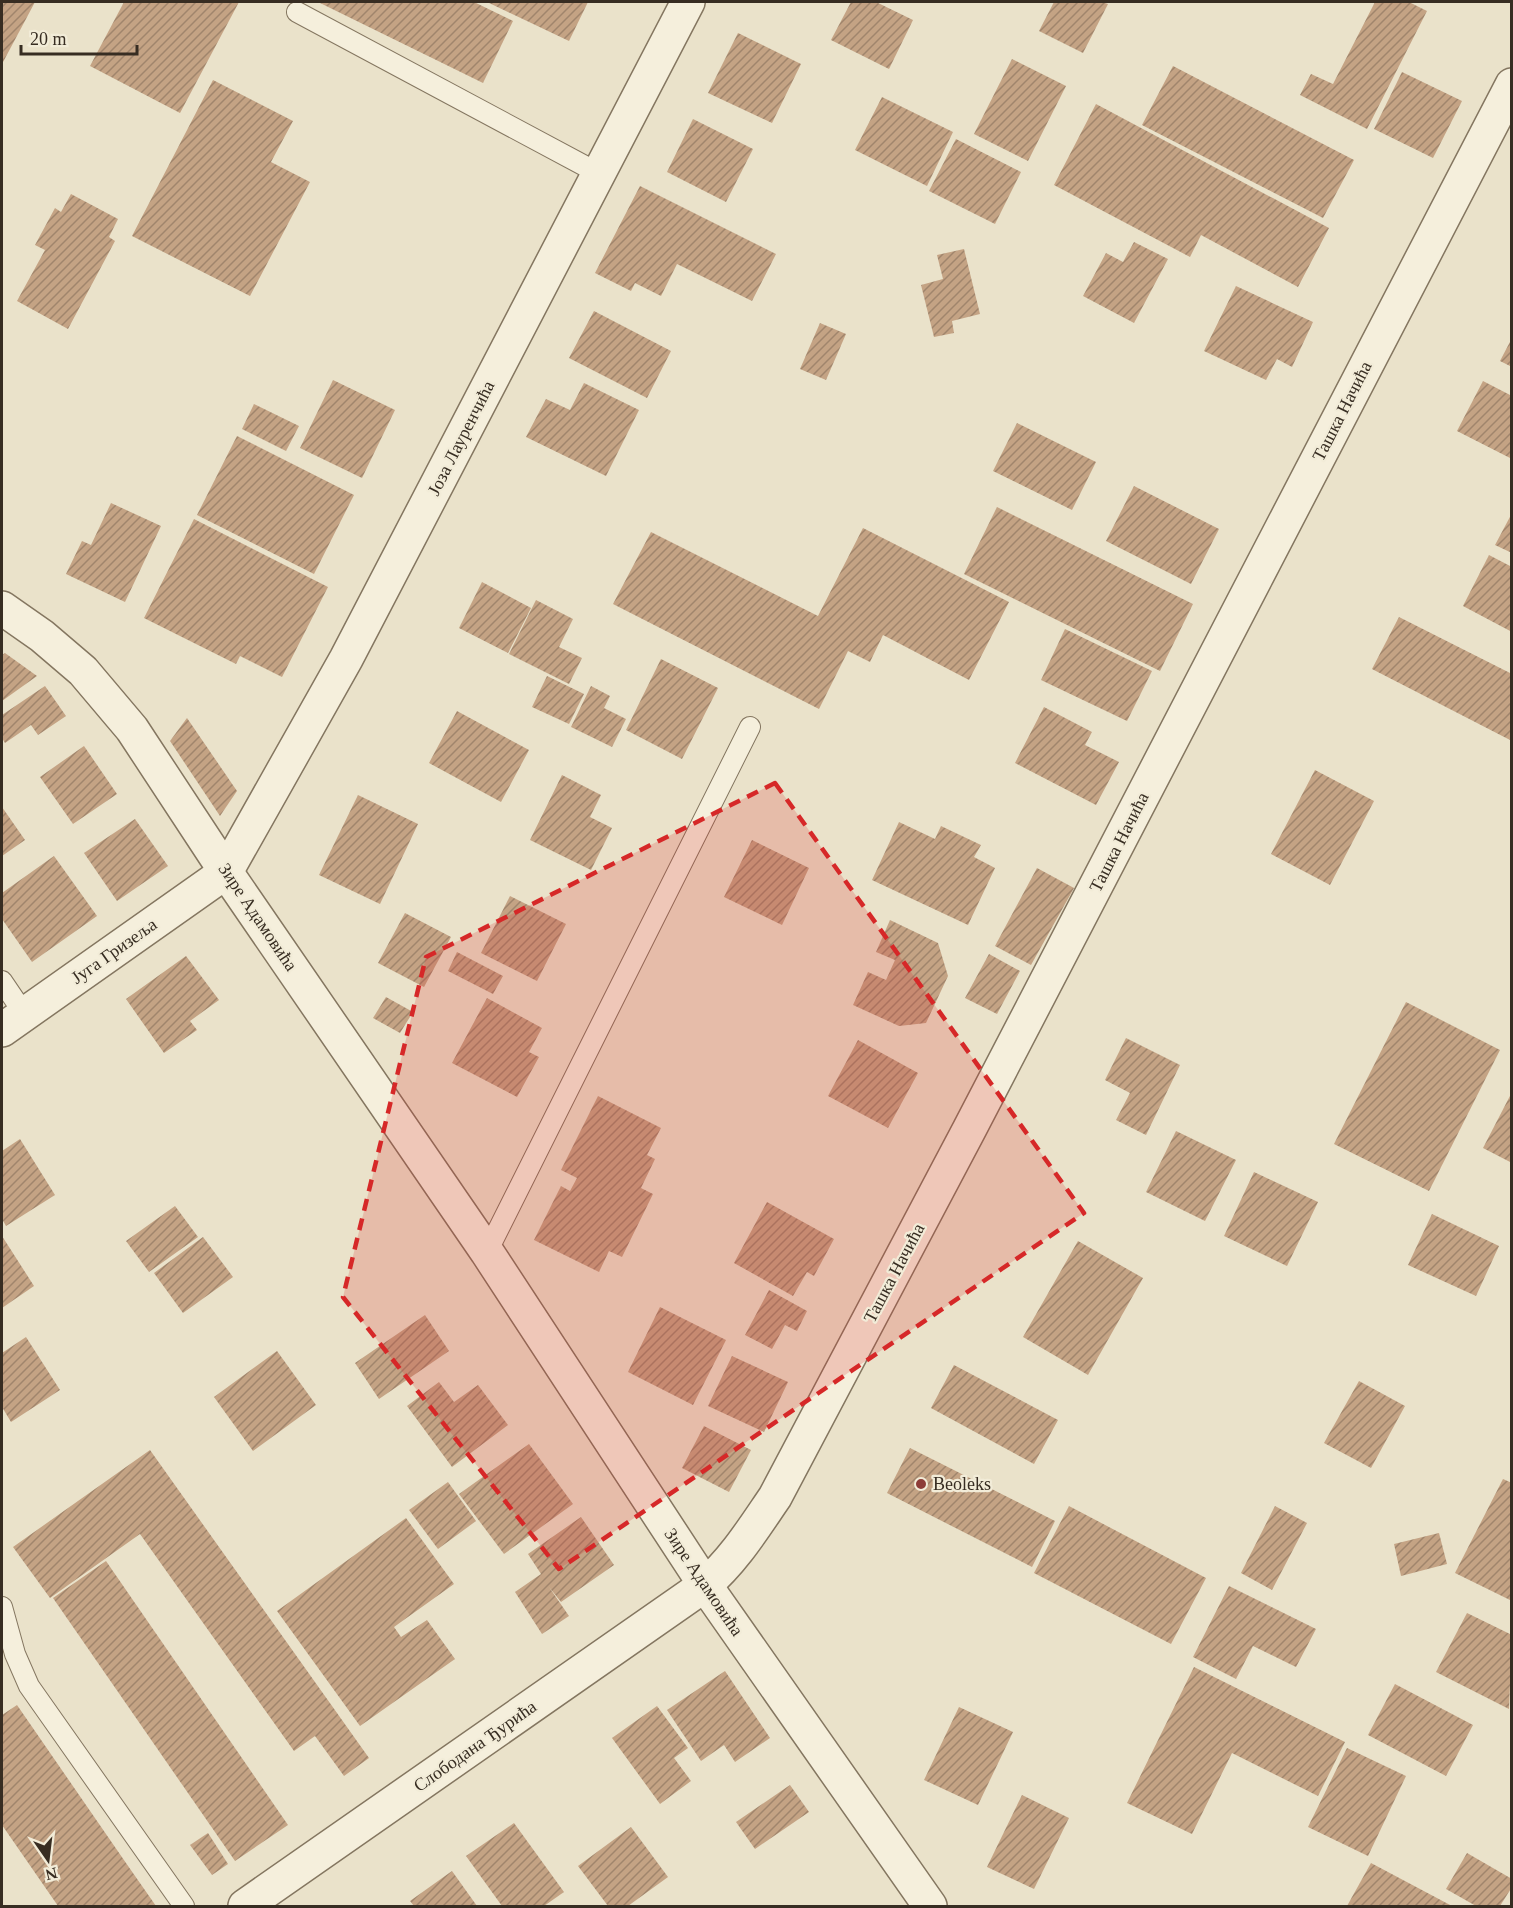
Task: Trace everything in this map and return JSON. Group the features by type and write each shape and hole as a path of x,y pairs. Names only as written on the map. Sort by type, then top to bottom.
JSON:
{"street":[{"name":"Јоза Лауренчића","path":"226,872 346,659 688,2"},
{"name":"Ташка Начића","path":"705,1585 726,1567 775,1497 975,1120 1512,85"},
{"name":"Зире Адамовића","path":"2,608 42,636 104,694 132,729 226,872 487,1252 705,1585 930,1906"},
{"name":"Југа Гризеља","path":"13,1023 226,872"},
{"name":"Слободана Ђурића","path":"244,1906 705,1585"}],"lane":[{"path":"297,12 598,173"},
{"path":"487,1252 750,726"},
{"path":"2,981 13,1023"},
{"path":"2,1607 15,1654 29,1686 184,1906"}],"highlighted area":[{"path":"775,783 1084,1213 559,1569 343,1297 426,957"}],"building":[{"path":"2,2 35,2 2,64"},
{"path":"124,2 239,2 180,113 90,66"},
{"path":"318,2 474,2 513,21 483,83"},
{"path":"487,2 588,2 569,41"},
{"path":"851,2 876,2 913,20 889,69 831,40"},
{"path":"1054,2 1108,4 1083,53 1039,31"},
{"path":"1375,2 1409,2 1427,11 1367,129 1300,95 1311,74 1333,84"},
{"path":"738,33 801,64 772,123 708,93"},
{"path":"1012,59 1066,86 1028,161 974,134"},
{"path":"1173,66 1354,160 1323,218 1142,125"},
{"path":"1402,72 1462,101 1433,158 1374,129"},
{"path":"213,80 293,121 271,162 310,182 250,296 132,236"},
{"path":"882,97 953,132 927,186 855,150"},
{"path":"1096,104 1329,228 1298,287 1201,235 1190,257 1054,185"},
{"path":"693,119 753,149 726,202 667,172"},
{"path":"956,139 1021,172 995,224 929,191"},
{"path":"640,186 776,254 752,301 677,264 661,296 635,283 631,291 595,273"},
{"path":"71,194 118,219 109,237 115,241 68,329 17,301 45,250 35,245 55,208 61,212"},
{"path":"1134,242 1168,259 1134,323 1083,296 1106,253 1123,262"},
{"path":"964,249 980,314 952,321 954,333 934,337 921,285 943,279 937,255"},
{"path":"1236,286 1313,322 1292,367 1277,359 1266,380 1204,351"},
{"path":"594,311 671,351 647,398 569,358"},
{"path":"820,323 846,334 826,380 800,369"},
{"path":"1512,338 1512,367 1500,361"},
{"path":"333,380 395,410 362,478 300,448"},
{"path":"1483,381 1512,396 1512,459 1457,431"},
{"path":"584,383 639,410 606,476 526,437 546,399 570,410"},
{"path":"254,404 299,426 286,451 242,429"},
{"path":"1017,423 1096,462 1072,510 993,471"},
{"path":"237,436 354,495 314,574 197,515"},
{"path":"1134,486 1219,529 1191,584 1106,541"},
{"path":"111,503 161,526 125,602 66,574 82,541 91,545"},
{"path":"997,507 1193,604 1160,671 964,574"},
{"path":"1512,513 1512,553 1495,545"},
{"path":"194,519 328,587 282,677 240,656 236,664 144,618"},
{"path":"863,528 1009,602 969,680 883,635 870,662 848,651 819,709 613,604 651,532 818,616"},
{"path":"1489,555 1512,567 1512,632 1463,606"},
{"path":"482,582 531,608 508,653 459,628"},
{"path":"536,600 573,619 559,647 582,658 569,684 509,654"},
{"path":"1399,617 1512,674 1512,741 1372,669"},
{"path":"1065,629 1152,671 1127,721 1041,680"},
{"path":"5,653 37,676 2,701 2,655"},
{"path":"661,659 718,688 682,759 626,730"},
{"path":"547,676 584,694 569,724 532,707"},
{"path":"45,686 66,716 38,735 31,725 5,743 2,738 2,715"},
{"path":"591,686 610,696 604,708 626,719 612,747 571,727"},
{"path":"1044,707 1092,732 1085,745 1119,762 1096,805 1015,763"},
{"path":"457,711 529,750 501,802 429,763"},
{"path":"187,718 237,791 220,816 170,741"},
{"path":"84,746 117,794 73,824 40,777"},
{"path":"1315,770 1374,801 1330,885 1271,854"},
{"path":"562,775 601,795 590,817 612,828 591,870 530,840"},
{"path":"358,795 418,824 380,904 319,875"},
{"path":"2,807 25,840 2,856"},
{"path":"135,819 168,866 117,901 84,853"},
{"path":"899,822 935,839 941,826 981,845 974,857 995,868 968,925 872,880"},
{"path":"752,840 809,868 782,925 724,897"},
{"path":"54,856 97,916 32,962 2,919 2,893"},
{"path":"1037,868 1074,888 1031,965 995,946"},
{"path":"510,896 566,924 537,981 481,953"},
{"path":"405,913 451,937 424,987 378,963"},
{"path":"890,920 938,943 948,976 926,1023 899,1026 853,1005 868,972 886,980 895,960 876,952"},
{"path":"457,952 503,976 493,994 448,971"},
{"path":"989,954 1020,971 997,1014 965,998"},
{"path":"186,956 219,1000 190,1021 197,1030 164,1053 126,999"},
{"path":"386,997 413,1012 400,1033 373,1018"},
{"path":"487,998 542,1028 529,1052 539,1057 517,1097 452,1063"},
{"path":"1406,1002 1500,1050 1429,1191 1334,1144"},
{"path":"1126,1038 1180,1065 1146,1135 1116,1120 1130,1093 1105,1080"},
{"path":"858,1040 918,1073 888,1128 828,1096"},
{"path":"1512,1092 1512,1163 1483,1148"},
{"path":"598,1096 661,1128 647,1155 655,1159 641,1188 653,1194 622,1257 609,1251 599,1272 534,1240 561,1186 570,1191 577,1178 561,1170"},
{"path":"1176,1131 1236,1160 1205,1221 1146,1192"},
{"path":"20,1139 55,1195 6,1226 2,1219 2,1151"},
{"path":"1254,1172 1318,1202 1287,1266 1224,1236"},
{"path":"767,1202 834,1239 814,1276 807,1272 793,1296 734,1263"},
{"path":"175,1206 198,1237 149,1272 126,1241"},
{"path":"1432,1214 1499,1246 1476,1296 1408,1265"},
{"path":"2,1236 34,1286 2,1308"},
{"path":"203,1237 233,1277 183,1313 154,1273"},
{"path":"1078,1241 1143,1278 1088,1375 1023,1337"},
{"path":"769,1290 807,1311 797,1331 785,1325 772,1349 745,1335"},
{"path":"660,1307 726,1340 693,1405 628,1372"},
{"path":"425,1315 449,1351 379,1399 355,1363"},
{"path":"26,1337 60,1390 11,1422 2,1407 2,1353"},
{"path":"277,1351 316,1405 253,1451 214,1397"},
{"path":"732,1356 788,1382 764,1432 708,1406"},
{"path":"954,1365 1058,1420 1034,1464 931,1408"},
{"path":"1359,1381 1405,1406 1371,1468 1324,1443"},
{"path":"439,1382 454,1402 478,1385 508,1425 452,1467 407,1406"},
{"path":"704,1426 751,1450 729,1492 682,1468"},
{"path":"529,1444 573,1504 504,1554 459,1494"},
{"path":"910,1448 1055,1521 1032,1567 887,1493"},
{"path":"150,1450 369,1758 344,1776 315,1736 294,1751 140,1534 50,1598 13,1547"},
{"path":"1503,1479 1512,1483 1512,1601 1455,1573"},
{"path":"448,1482 476,1521 438,1549 409,1510"},
{"path":"1069,1506 1206,1578 1171,1644 1034,1573"},
{"path":"1275,1506 1307,1523 1272,1590 1241,1573"},
{"path":"581,1517 614,1565 561,1602 549,1587 569,1616 542,1634 515,1592 541,1574 528,1554"},
{"path":"406,1518 454,1584 394,1627 401,1637 427,1620 455,1659 360,1726 277,1611"},
{"path":"1439,1533 1447,1564 1401,1576 1394,1544"},
{"path":"106,1561 288,1825 235,1861 53,1598"},
{"path":"1229,1586 1316,1629 1296,1667 1253,1646 1236,1679 1193,1657"},
{"path":"1467,1613 1512,1635 1509,1709 1436,1672"},
{"path":"1194,1667 1345,1742 1318,1796 1232,1753 1192,1834 1127,1803"},
{"path":"725,1671 770,1738 735,1762 724,1745 701,1761 667,1710"},
{"path":"1395,1684 1473,1725 1446,1776 1368,1735"},
{"path":"17,1705 156,1906 58,1906 2,1825 2,1715"},
{"path":"657,1706 688,1748 674,1758 691,1781 660,1804 612,1738"},
{"path":"959,1707 1013,1732 978,1805 924,1780"},
{"path":"1347,1748 1406,1776 1368,1856 1308,1827"},
{"path":"790,1785 809,1812 755,1849 736,1822"},
{"path":"1022,1795 1069,1818 1034,1889 987,1867"},
{"path":"514,1823 564,1892 544,1906 502,1906 466,1856"},
{"path":"631,1827 668,1877 628,1906 608,1906 578,1866"},
{"path":"208,1833 228,1864 212,1875 190,1845"},
{"path":"1467,1853 1512,1879 1512,1887 1500,1906 1476,1906 1446,1889"},
{"path":"1371,1863 1452,1906 1347,1906"},
{"path":"452,1871 477,1906 414,1906 410,1901"}],"place":[{"name":"Beoleks","path":"921,1484"}]}
